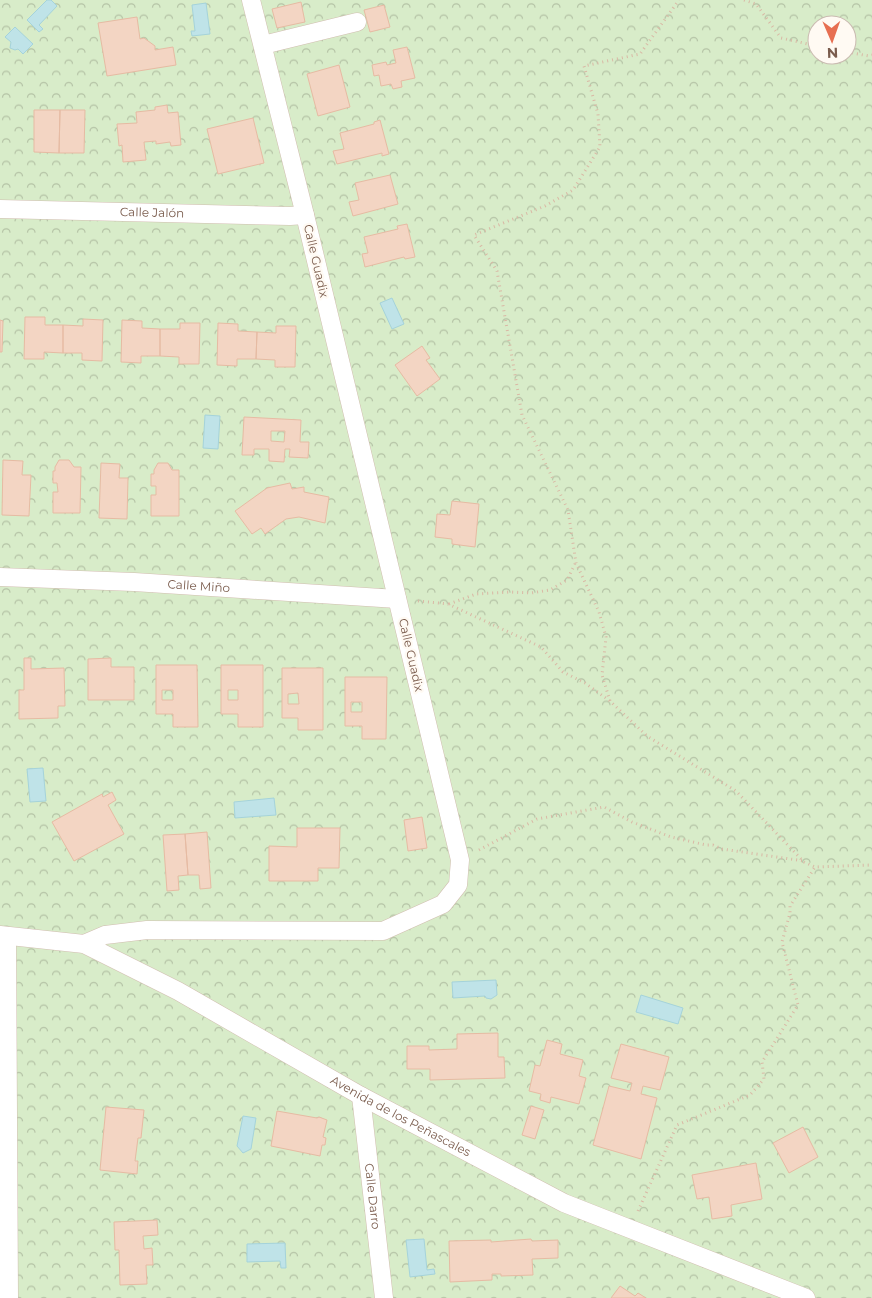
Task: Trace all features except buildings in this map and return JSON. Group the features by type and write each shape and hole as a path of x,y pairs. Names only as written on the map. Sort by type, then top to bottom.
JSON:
{"street":[{"name":"Calle Guadix","path":"84,944 105,934 148,930 383,931 443,904 458,885 460,860 252,0"},
{"path":"263,45 357,22"},
{"name":"Calle Jalón","path":"0,209 305,215"},
{"name":"Calle Miño","path":"0,577 134,582 385,600 397,599"},
{"path":"4,935 4,1227 8,1298"},
{"name":"Avenida de los Peñascales","path":"4,935 84,944 178,991 361,1096 564,1203 806,1298"},
{"name":"Calle Darro","path":"361,1096 384,1298"}],"path":[{"path":"610,701 602,675 606,637 599,612 576,563 568,510 522,415 497,271 474,235 545,206 573,190 600,147 598,114 584,66 640,54 679,0"},
{"path":"744,0 756,4 781,38 807,44"},
{"path":"857,54 872,55"},
{"path":"448,604 476,594 531,593 550,590 567,580 576,563"},
{"path":"397,599 448,604 541,647 563,672 585,682 610,701 647,736 736,791 804,862"},
{"path":"460,860 537,819 604,806 632,822 671,837 706,846 713,845 722,849 804,862 815,866 872,864"},
{"path":"630,1228 677,1124 750,1095 764,1079 762,1062 798,1005 782,942 790,913 790,906 815,866"}],"green space":[{"path":"0,0 872,0 872,1298 0,1298"}],"water":[{"path":"47,0 51,0 57,6 39,25 43,29 39,32 27,20"},
{"path":"206,3 210,34 192,36 191,31 195,31 192,5"},
{"path":"15,27 33,44 23,54 18,49 10,48 11,42 5,37"},
{"path":"392,298 404,324 392,329 380,303"},
{"path":"205,415 220,416 218,449 203,448"},
{"path":"43,768 46,801 30,802 27,769"},
{"path":"274,798 276,815 235,818 234,802"},
{"path":"496,980 497,995 491,999 485,996 453,998 452,982"},
{"path":"641,995 683,1008 678,1024 636,1012"},
{"path":"243,1116 256,1118 251,1149 243,1153 237,1146"},
{"path":"424,1239 427,1270 434,1269 435,1274 410,1277 406,1240"},
{"path":"285,1243 286,1268 281,1268 280,1261 247,1262 247,1244"}]}
